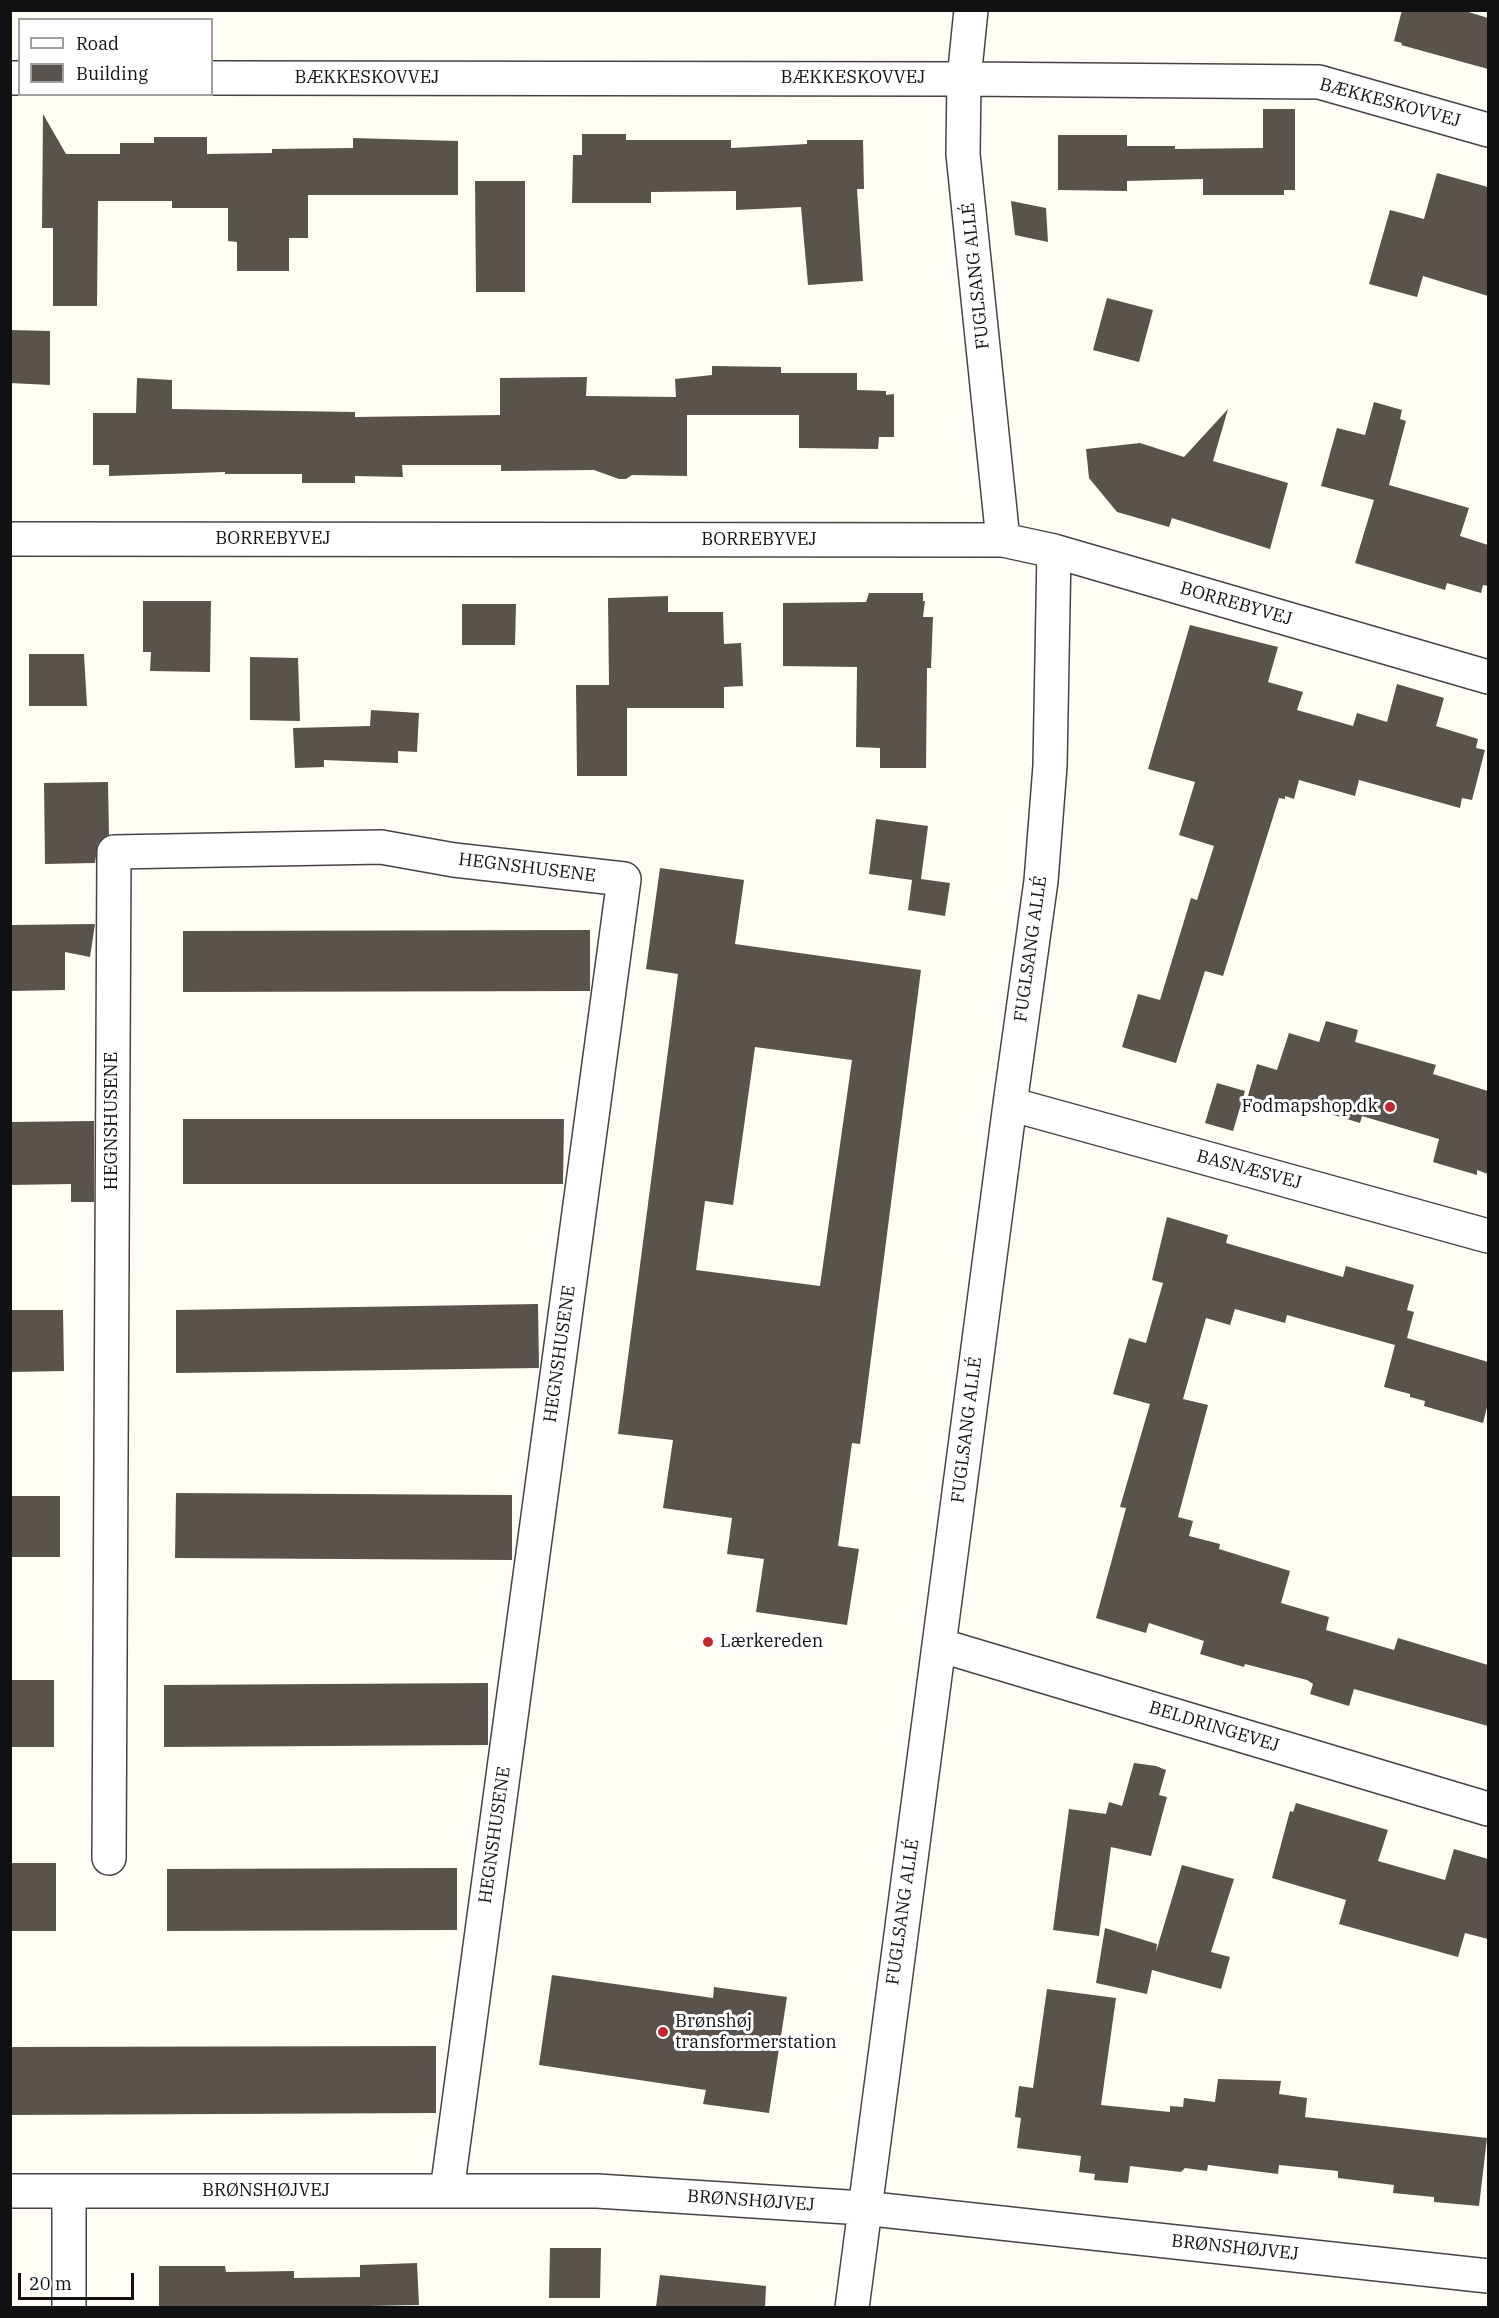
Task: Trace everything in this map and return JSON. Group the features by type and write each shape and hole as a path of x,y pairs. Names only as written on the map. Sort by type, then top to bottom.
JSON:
{"street":[{"name":"FUGLSANG ALLÉ","path":"971,10 964,78 963,154 1003,540"},
{"name":"BÆKKESKOVVEJ","path":"213,78 964,78 1319,82 1488,129"},
{"name":"BORREBYVEJ","path":"10,539 1003,540 1054,551 1488,676"},
{"name":"FUGLSANG ALLÉ","path":"852,2307 1041,882 1050,766 1054,551"},
{"name":"HEGNSHUSENE","path":"109,1858 114,852 381,847 454,860 624,879 447,2191"},
{"name":"BASNÆSVEJ","path":"1010,1104 1488,1236"},
{"name":"BELDRINGEVEJ","path":"939,1645 1488,1809"},
{"name":"BRØNSHØJVEJ","path":"10,2191 597,2191 864,2208 1488,2276"},
{"path":"69,2191 69,2307"}],"building":[{"path":"1402,10 1462,10 1488,18 1488,69 1401,45 1402,43 1394,41"},
{"path":"1263,109 1295,109 1295,190 1284,190 1284,195 1203,195 1203,179 1127,181 1127,191 1058,190 1058,135 1127,135 1127,146 1175,146 1175,149 1263,148"},
{"path":"43,114 66,154 120,154 120,143 154,143 154,137 207,137 207,154 272,153 272,149 353,148 353,138 458,141 458,195 308,195 308,238 289,238 289,271 237,271 237,242 228,241 228,208 172,208 172,201 98,201 97,306 53,306 53,228 42,228"},
{"path":"582,134 626,134 626,140 731,140 731,148 807,144 807,140 863,140 864,189 857,189 863,281 808,285 801,207 736,210 736,191 651,192 651,203 572,203 573,155 582,155"},
{"path":"1437,173 1488,187 1488,296 1423,276 1417,297 1369,284 1390,210 1424,219"},
{"path":"475,181 525,181 525,292 476,292"},
{"path":"1011,201 1046,208 1048,242 1015,235"},
{"path":"1107,298 1153,310 1139,362 1093,350"},
{"path":"10,330 50,331 50,385 10,383"},
{"path":"712,366 781,367 781,373 857,373 857,390 886,391 886,395 894,394 894,437 879,437 878,449 799,448 799,415 687,415 687,476 632,475 626,479 619,479 594,470 501,471 501,465 402,465 403,477 355,476 355,483 302,483 302,474 225,474 225,472 109,476 109,465 93,465 93,413 136,413 137,378 172,380 172,409 355,412 355,417 500,415 500,378 587,377 586,396 676,397 675,379 712,375"},
{"path":"1374,402 1402,410 1400,419 1406,421 1389,485 1469,508 1460,536 1488,545 1488,586 1483,585 1481,593 1447,583 1445,590 1355,563 1374,500 1321,486 1337,428 1365,435"},
{"path":"1228,409 1213,461 1288,483 1270,549 1172,518 1169,527 1117,512 1089,478 1086,449 1140,443 1184,457"},
{"path":"869,593 923,593 923,601 925,601 923,617 933,617 931,668 927,668 926,768 880,768 880,748 856,747 857,667 783,666 783,603 866,602"},
{"path":"668,596 668,612 723,612 724,644 741,643 743,686 724,687 724,708 627,708 627,776 577,776 576,685 609,685 608,598"},
{"path":"143,601 211,601 210,672 150,671 151,652 143,652"},
{"path":"462,604 516,604 515,645 462,645"},
{"path":"1190,625 1278,647 1268,682 1303,692 1297,710 1353,726 1357,713 1387,722 1397,684 1444,698 1436,726 1478,739 1476,748 1485,750 1472,800 1462,798 1460,808 1359,780 1355,796 1299,780 1294,799 1285,796 1285,799 1279,798 1223,976 1205,971 1176,1063 1122,1047 1138,994 1160,1000 1191,898 1197,900 1214,846 1179,835 1195,782 1148,769"},
{"path":"29,654 84,654 87,706 29,706"},
{"path":"250,657 298,658 300,721 250,720"},
{"path":"371,710 419,713 417,752 398,751 398,763 324,760 324,767 295,768 293,728 370,726"},
{"path":"108,782 109,835 98,843 95,863 45,864 44,783"},
{"path":"876,819 928,826 921,879 950,883 945,916 908,910 912,880 869,874"},
{"path":"660,868 744,880 735,944 921,970 860,1444 852,1443 838,1546 859,1549 847,1625 756,1612 764,1559 727,1554 732,1518 663,1508 673,1440 618,1434 678,974 646,969","holes":["755,1047 852,1060 820,1286 696,1270 705,1201 733,1205"]},
{"path":"95,924 90,957 65,952 65,990 10,991 10,925"},
{"path":"590,930 590,991 183,992 183,931"},
{"path":"1326,1021 1358,1030 1355,1042 1436,1065 1433,1074 1488,1091 1488,1174 1477,1170 1477,1175 1433,1162 1439,1139 1362,1116 1360,1123 1291,1102 1286,1107 1248,1096 1257,1064 1277,1070 1289,1033 1319,1042"},
{"path":"1217,1083 1245,1091 1233,1131 1205,1123"},
{"path":"183,1119 564,1119 563,1184 183,1184"},
{"path":"94,1121 94,1202 71,1202 71,1184 10,1185 10,1122"},
{"path":"1167,1217 1228,1235 1226,1243 1343,1277 1346,1266 1414,1285 1407,1310 1414,1312 1407,1338 1488,1362 1488,1403 1483,1423 1424,1406 1425,1401 1384,1387 1395,1345 1287,1315 1285,1323 1235,1309 1230,1325 1206,1318 1183,1399 1208,1405 1178,1517 1193,1521 1189,1536 1220,1544 1219,1549 1290,1571 1281,1603 1329,1617 1326,1630 1394,1650 1398,1638 1488,1665 1488,1726 1354,1689 1349,1706 1310,1694 1313,1684 1307,1680 1245,1664 1244,1667 1200,1654 1204,1641 1149,1623 1146,1633 1096,1618 1126,1508 1120,1507 1150,1404 1113,1394 1129,1338 1146,1343 1163,1283 1152,1280"},
{"path":"538,1304 539,1368 176,1373 176,1310"},
{"path":"10,1310 63,1310 64,1371 10,1372"},
{"path":"176,1493 512,1495 512,1560 175,1558"},
{"path":"10,1496 60,1496 60,1557 10,1557"},
{"path":"10,1680 54,1680 54,1747 10,1747"},
{"path":"488,1683 488,1745 164,1747 164,1685"},
{"path":"1134,1763 1166,1770 1159,1795 1167,1797 1151,1856 1111,1847 1099,1936 1053,1930 1069,1809 1106,1814 1109,1802 1122,1806"},
{"path":"1296,1803 1388,1830 1378,1861 1445,1880 1454,1849 1488,1859 1488,1939 1465,1933 1458,1957 1339,1924 1346,1900 1272,1878 1290,1811 1293,1812"},
{"path":"10,1863 56,1863 56,1931 10,1931"},
{"path":"1182,1865 1234,1879 1211,1952 1230,1957 1221,1989 1152,1970 1147,1994 1096,1983 1105,1928 1157,1944 1156,1952"},
{"path":"457,1868 457,1930 167,1931 167,1869"},
{"name":"Brønshøj transformerstation","path":"552,1975 713,1998 714,1987 787,1997 769,2113 703,2104 706,2090 539,2065"},
{"path":"1047,1989 1116,1998 1101,2105 1170,2112 1170,2106 1183,2107 1184,2098 1215,2102 1218,2079 1281,2081 1279,2094 1307,2098 1305,2117 1487,2138 1479,2206 1434,2202 1434,2197 1393,2193 1394,2185 1338,2178 1338,2171 1279,2165 1278,2174 1208,2165 1207,2171 1185,2168 1181,2172 1130,2166 1128,2183 1094,2180 1095,2174 1079,2172 1081,2156 1017,2148 1021,2118 1015,2117 1019,2086 1033,2088"},
{"path":"436,2046 436,2113 10,2115 10,2047"},
{"path":"550,2248 601,2248 600,2298 549,2298"},
{"path":"417,2263 419,2305 159,2307 159,2266 225,2266 226,2272 294,2271 294,2278 360,2277 360,2265"},
{"path":"660,2275 766,2286 765,2307 656,2307"}],"place":[{"name":"Fodmapshop.dk","path":"1390,1107"},
{"name":"Lærkereden","path":"708,1642"},
{"name":"Brønshøj transformerstation","path":"663,2032"}]}
